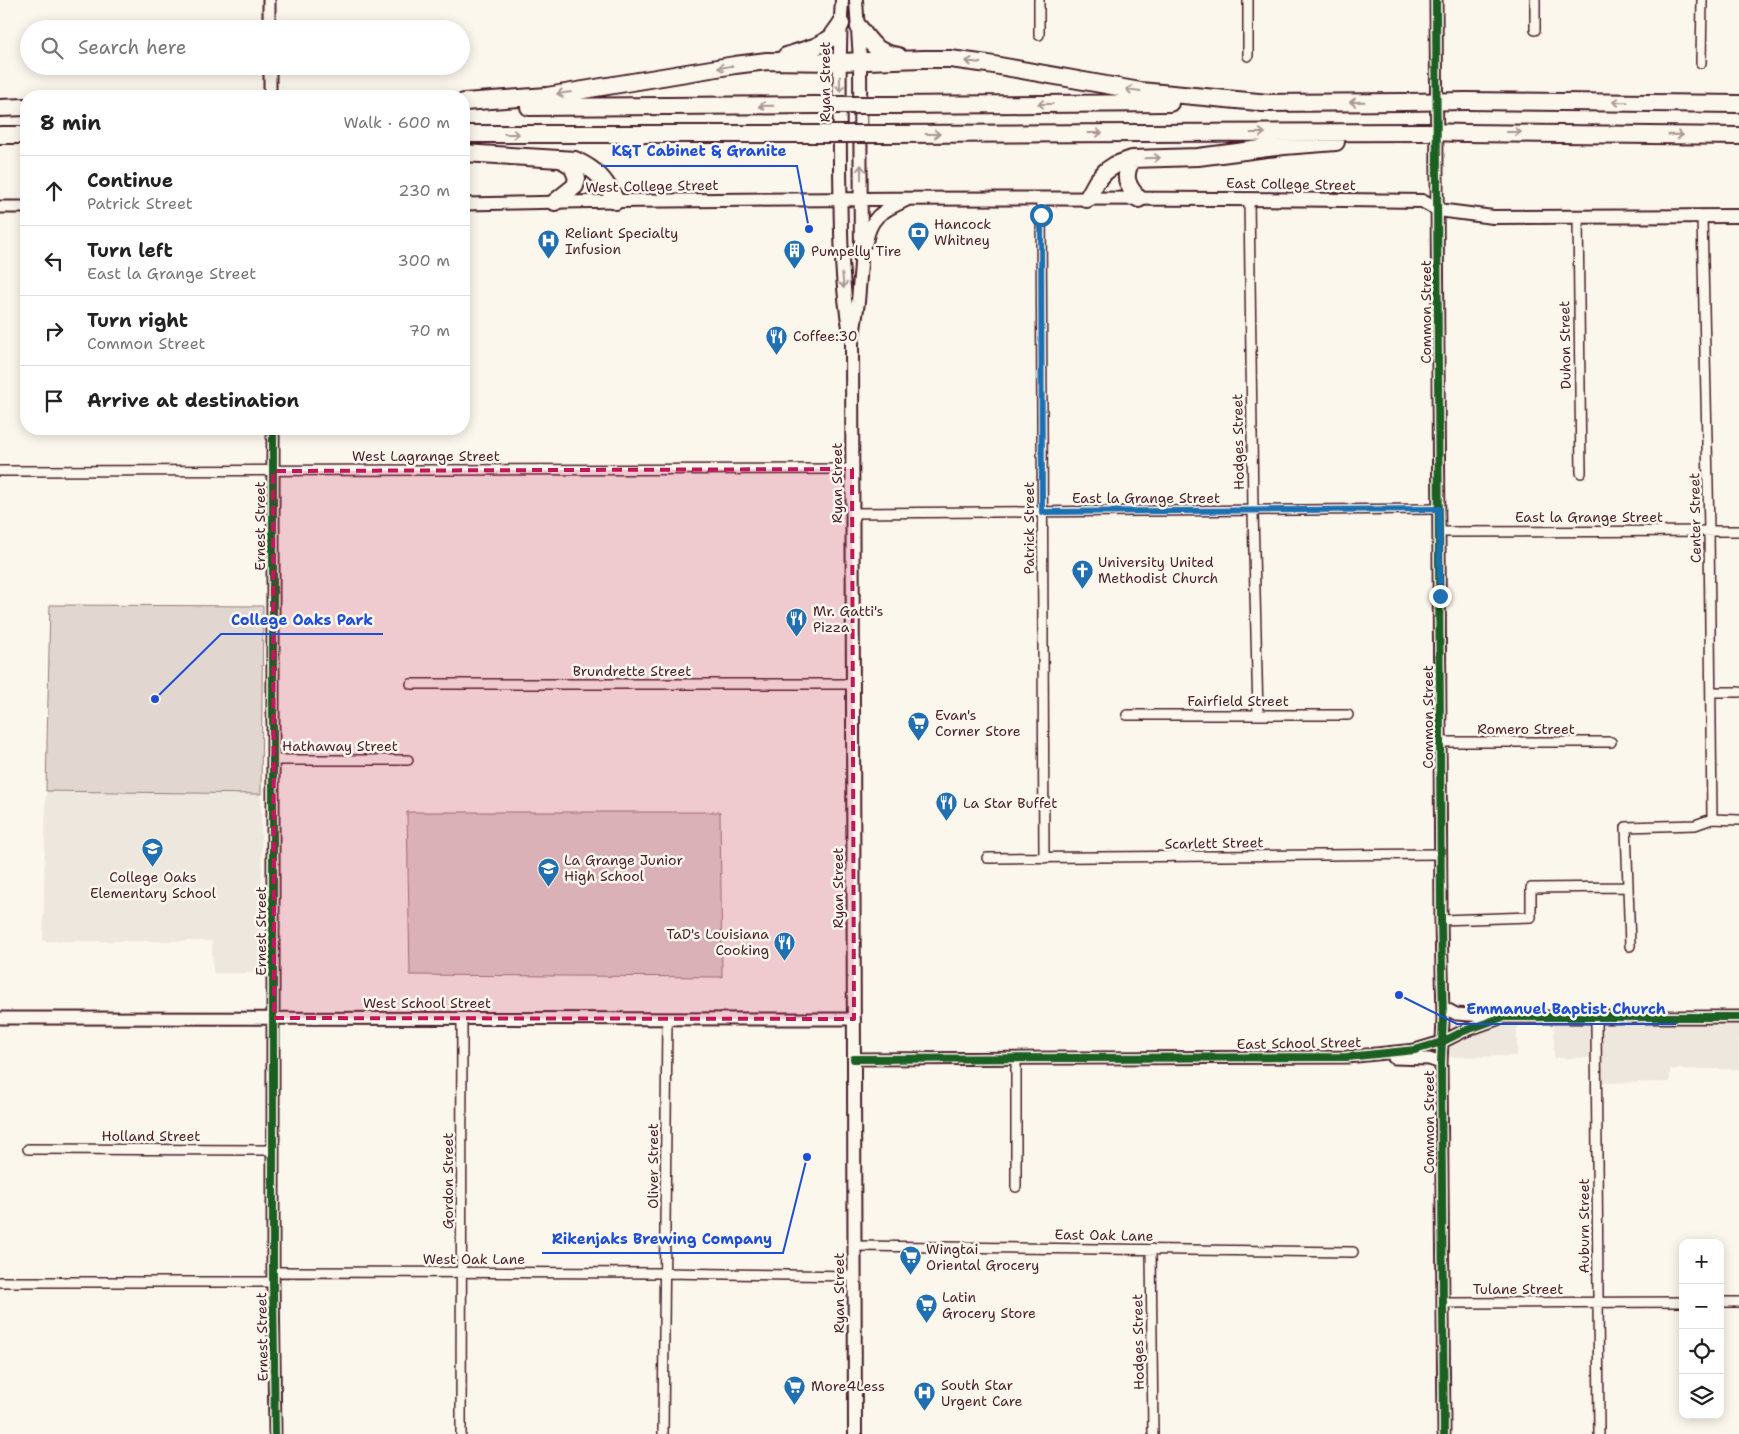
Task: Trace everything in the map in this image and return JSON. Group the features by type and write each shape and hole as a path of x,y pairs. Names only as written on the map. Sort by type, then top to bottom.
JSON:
{"highway":[{"path":"470,102 547,96 756,62 799,53 817,46 831,38 841,24"},
{"path":"858,27 870,44 880,51 923,59"},
{"path":"756,62 950,59 1140,91 1269,103"},
{"path":"470,107 1466,101 1739,104"},
{"path":"0,108 20,107"},
{"path":"1087,199 1097,181 1106,171 1115,165 1132,159 1198,157 1284,146 1374,139 1403,132"},
{"path":"470,134 1465,132 1739,136"},
{"path":"0,135 20,136"},
{"path":"470,153 575,160 587,165 600,176 616,201"},
{"path":"555,202 575,186 577,178 572,166 559,158"},
{"path":"1132,159 1127,169 1127,180 1130,189 1139,198"}],"main road":[{"name":"Ryan Street","path":"842,0 840,62 842,260 846,308 852,343"},
{"name":"Ryan Street","path":"855,1434 852,343 861,264 860,60 856,0"},
{"name":"East College Street","path":"841,198 1249,198 1422,201 1438,210 1493,217 1739,216"},
{"name":"West College Street","path":"616,201 841,198"},
{"path":"861,264 868,231 873,221 881,213 911,198"}],"street":[{"path":"269,0 269,20"},
{"path":"1039,0 1039,35"},
{"path":"1248,0 1248,56"},
{"name":"Common Street","path":"1436,0 1444,1434"},
{"path":"1535,0 1535,30"},
{"path":"1701,62 1702,0"},
{"path":"270,75 270,90"},
{"name":"Patrick Street","path":"1041,198 1044,858"},
{"name":"Hodges Street","path":"1249,198 1258,715"},
{"name":"West College Street","path":"470,204 616,201"},
{"path":"0,207 20,207"},
{"name":"Center Street","path":"1702,216 1709,530 1712,820"},
{"name":"Duhon Street","path":"1578,217 1581,473"},
{"name":"Ernest Street","path":"272,435 275,1434"},
{"name":"West Lagrange Street","path":"0,471 852,469"},
{"name":"East la Grange Street","path":"853,513 1439,509"},
{"name":"East la Grange Street","path":"1439,532 1739,530"},
{"name":"Brundrette Street","path":"411,684 853,684"},
{"path":"1711,692 1739,692"},
{"name":"Fairfield Street","path":"1127,715 1348,715"},
{"name":"Romero Street","path":"1440,742 1611,742"},
{"name":"Hathaway Street","path":"273,760 408,760"},
{"path":"1630,946 1626,827 1695,826 1712,820 1739,820"},
{"name":"Scarlett Street","path":"987,858 1441,854"},
{"path":"1441,920 1532,917 1531,888 1628,886"},
{"path":"1443,1007 1456,1014 1503,1018"},
{"name":"East School Street","path":"854,1059 1347,1057 1414,1050 1442,1042 1464,1031 1503,1018 1739,1017"},
{"name":"West School Street","path":"0,1018 854,1018"},
{"name":"Gordon Street","path":"461,1434 462,1018"},
{"name":"Auburn Street","path":"1596,1018 1598,1434"},
{"name":"Oliver Street","path":"663,1434 667,1019"},
{"path":"1347,1057 1429,1059 1441,1063"},
{"path":"1016,1058 1016,1187"},
{"name":"Holland Street","path":"28,1149 274,1150"},
{"name":"East Oak Lane","path":"854,1246 1353,1252"},
{"name":"Hodges Street","path":"1151,1249 1153,1434"},
{"name":"West Oak Lane","path":"0,1282 462,1273 666,1273 854,1276"},
{"name":"Tulane Street","path":"1443,1303 1679,1302"},
{"path":"1724,1302 1739,1302"}],"highlighted area":[{"path":"852,469 854,1019 274,1018 273,471"}],"shaded area":[{"path":"50,605 263,606 261,794 46,791"},
{"name":"College Oaks Elementary School","path":"46,791 261,794 263,973 213,973 212,941 43,941"},
{"path":"407,812 720,812 722,977 410,975"},
{"path":"1517,1023 1517,1056 1449,1057 1449,1024"},
{"path":"1554,1023 1739,1023 1739,1069 1670,1069 1670,1082 1591,1083 1590,1058 1554,1058"}],"cycle path":[{"path":"1436,0 1444,1434"},
{"path":"273,435 273,1282 275,1434"},
{"path":"854,1059 1347,1057 1415,1050 1442,1042 1464,1031 1503,1017 1739,1017"}],"place":[{"name":"K&T Cabinet & Granite","path":"809,229"},
{"name":"Hancock Whitney","path":"918,251"},
{"name":"Reliant Specialty Infusion","path":"549,260"},
{"name":"Pumpelly Tire","path":"795,270"},
{"name":"Coffee:30","path":"777,355"},
{"name":"University United Methodist Church","path":"1082,589"},
{"name":"Mr. Gatti's Pizza","path":"797,638"},
{"name":"College Oaks Park","path":"155,699"},
{"name":"Evan's Corner Store","path":"919,742"},
{"name":"La Star Buffet","path":"947,822"},
{"name":"College Oaks Elementary School","path":"153,868"},
{"name":"La Grange Junior High School","path":"548,887"},
{"name":"TaD's Louisiana Cooking","path":"785,961"},
{"name":"Emmanuel Baptist Church","path":"1399,995"},
{"name":"Rikenjaks Brewing Company","path":"807,1157"},
{"name":"Wingtai Oriental Grocery","path":"910,1276"},
{"name":"Latin Grocery Store","path":"926,1324"},
{"name":"More4Less","path":"795,1405"},
{"name":"South Star Urgent Care","path":"925,1412"}],"route":[{"path":"1041,215 1042,512 1439,509 1440,596"}]}
